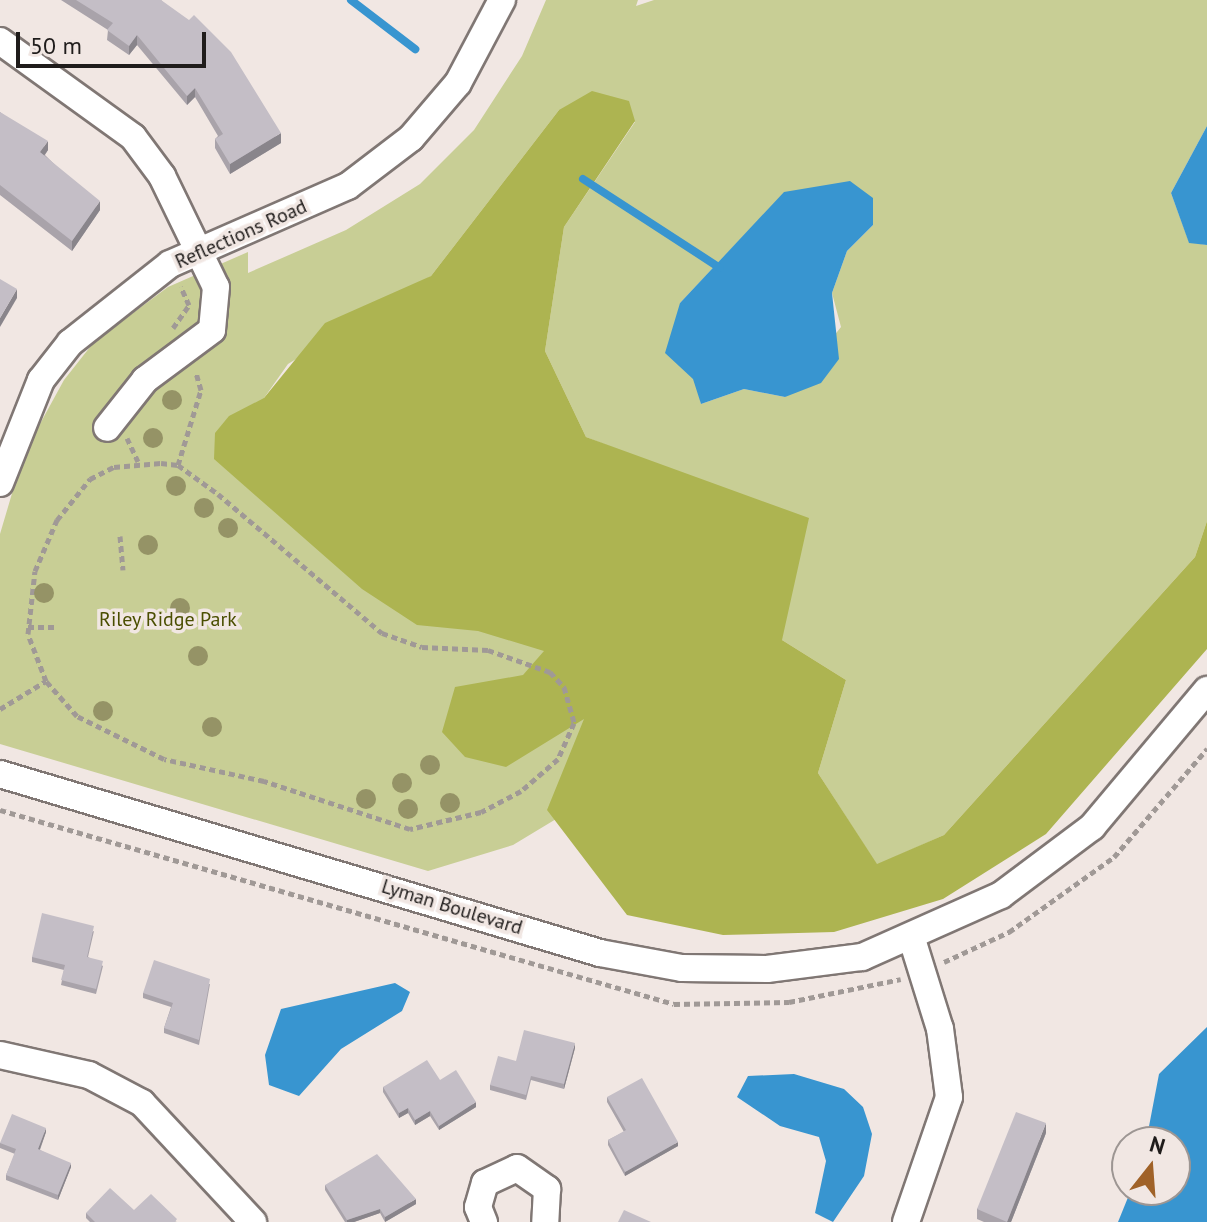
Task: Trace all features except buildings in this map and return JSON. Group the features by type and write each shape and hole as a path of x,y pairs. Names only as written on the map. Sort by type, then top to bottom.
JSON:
{"street":[{"name":"Reflections Road","path":"0,483 41,380 70,343 112,303 199,250 348,186 411,138 458,83 502,0"},
{"path":"0,41 133,137 199,250 216,287 212,330 145,380 107,428"},
{"name":"Lyman Boulevard","path":"0,774 614,956 682,968 767,969 862,957 912,939 1001,895 1092,827 1207,690"},
{"path":"906,1222 949,1097 923,972 912,939"},
{"path":"0,1055 89,1075 142,1103 253,1222"},
{"path":"484,1222 478,1207 485,1183 517,1168 547,1189 545,1222"}],"path":[{"path":"178,465 382,633 422,647 526,660 564,687 574,723 558,759 521,791 442,826 410,829 264,781 164,759 77,716 46,681 28,627 35,571 74,495 114,467 178,465"},
{"path":"120,536 123,570"},
{"path":"28,627 55,627"},
{"path":"0,709 46,681"},
{"path":"0,810 674,1004 789,1002 923,972 1009,932 1114,857 1207,749"}],"green space":[{"name":"Riley Ridge Park","path":"546,0 638,0 636,6 654,0 1207,0 1207,126 1171,193 1189,242 1207,245 1207,521 1195,557 944,835 877,865 818,773 846,680 782,640 652,463 586,437 545,351 564,227 635,122 559,110 431,276 288,364 264,398 590,654 608,713 571,810 513,845 428,871 0,744 0,534 24,453 64,380 94,342 168,287 248,252 248,273 346,230 420,184 474,130 522,56","holes":["784,193 873,225 847,251 832,293 841,327 785,397 744,389 701,404 680,303"]},
{"path":"592,91 629,101 635,121 564,227 545,351 586,437 809,518 782,640 846,680 818,773 877,864 944,835 1195,557 1207,521 1207,649 1046,834 943,899 834,932 723,935 627,915 547,810 584,719 506,767 465,757 442,732 455,687 523,675 544,651 478,631 417,625 362,589 214,459 215,433 229,416 264,398 325,323 431,276 559,110"}],"water":[{"path":"1207,126 1207,245 1189,243 1171,193"},
{"path":"850,181 873,198 873,225 847,251 832,293 839,359 821,383 785,397 744,389 701,404 693,379 665,353 680,303 784,192"},
{"path":"395,983 410,992 402,1011 341,1049 299,1096 269,1085 265,1055 281,1009"},
{"path":"1207,1027 1207,1222 1118,1222 1124,1206 1191,1206 1191,1126 1149,1126 1159,1074"},
{"path":"794,1074 844,1089 863,1107 872,1134 864,1176 833,1222 815,1213 826,1161 819,1137 780,1126 737,1097 748,1076"}],"waterway":[{"path":"351,0 415,49"},
{"path":"583,179 720,268"}]}
